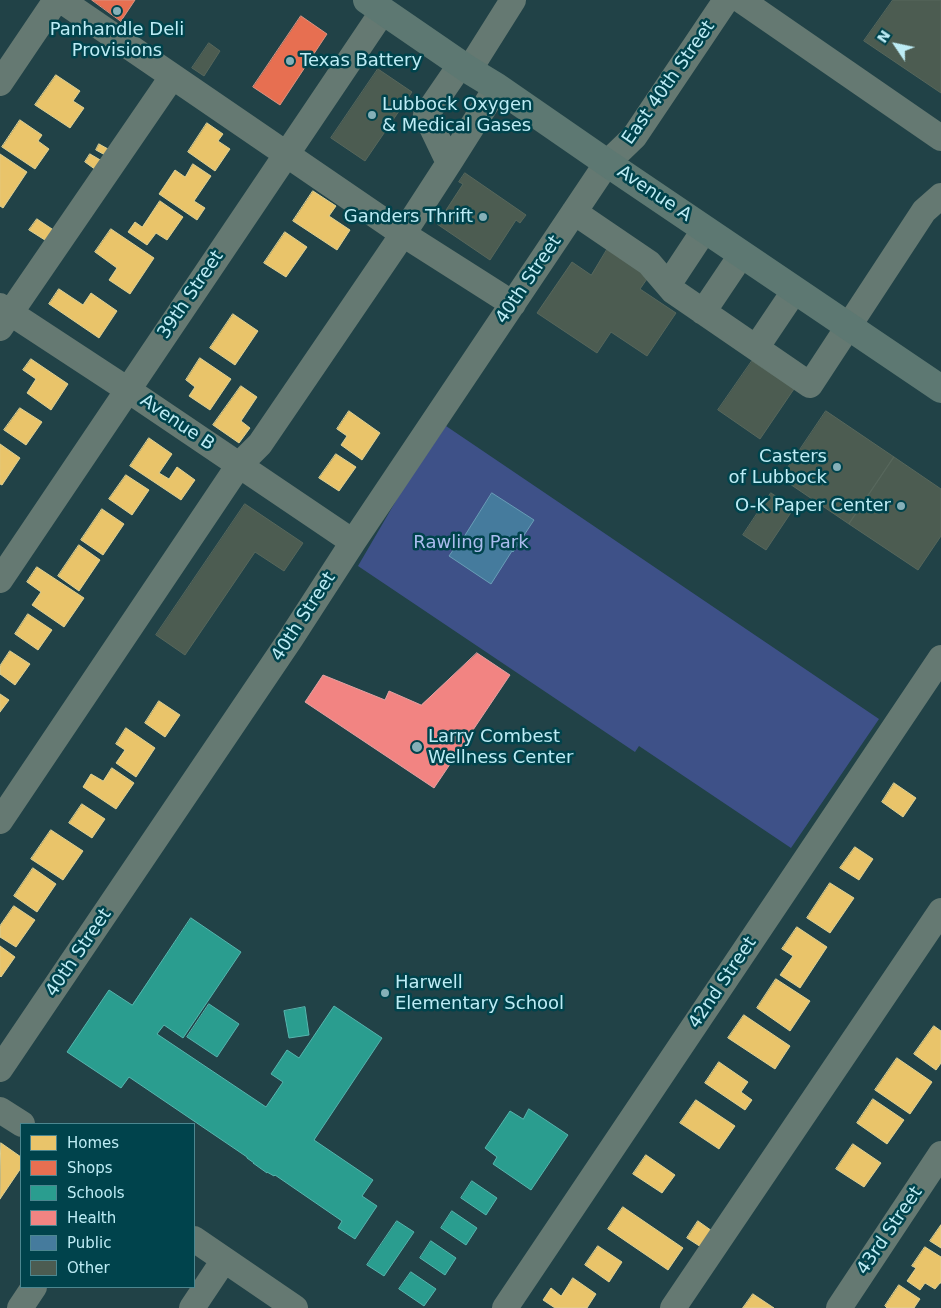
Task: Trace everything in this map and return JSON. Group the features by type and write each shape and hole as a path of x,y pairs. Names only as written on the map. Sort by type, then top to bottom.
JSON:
{"main road":[{"name":"Avenue A","path":"375,5 941,388"}],"street":[{"path":"0,83 56,0"},
{"path":"61,0 403,234 513,304"},
{"path":"450,163 426,115 465,67 513,0"},
{"name":"East 40th Street","path":"607,163 634,137 726,0"},
{"path":"741,0 941,138"},
{"name":"39th Street","path":"0,580 286,154 375,5"},
{"path":"3,315 172,77"},
{"path":"0,821 239,465 260,444 403,234 497,87"},
{"name":"40th Street","path":"0,1070 286,646 353,542 607,163"},
{"path":"574,212 649,263 673,291 810,385 924,211 941,196"},
{"path":"668,285 705,229"},
{"path":"702,312 742,254"},
{"path":"756,348 796,290"},
{"name":"Avenue B","path":"3,315 128,390 353,542"},
{"name":"42nd Street","path":"505,1308 939,665"},
{"path":"673,1308 941,911"},
{"path":"0,1110 20,1123"},
{"name":"43rd Street","path":"839,1308 941,1154"},
{"path":"195,1240 295,1308"},
{"path":"192,1308 224,1260"},
{"path":"20,1308 33,1288"}],"green space":[{"name":"Rawling Park","path":"446,426 879,719 791,848 639,746 635,752 358,566 404,487"}],"building: Homes":[{"path":"56,75 80,91 73,101 84,108 70,128 35,105"},
{"path":"20,120 42,135 38,141 49,149 35,169 2,147"},
{"path":"207,123 223,134 218,141 230,149 215,171 188,152"},
{"path":"99,144 108,149 105,155 96,150"},
{"path":"0,154 27,172 3,208 0,206"},
{"path":"90,154 102,161 96,170 85,162"},
{"path":"193,164 211,176 194,201 205,208 197,220 159,194 175,170 185,177"},
{"path":"313,191 336,206 329,216 350,230 337,250 293,221"},
{"path":"160,201 183,217 167,240 156,233 147,245 128,232 135,222 142,227"},
{"path":"37,219 55,231 48,242 29,230"},
{"path":"111,229 154,258 130,294 109,280 117,268 95,252"},
{"path":"285,232 307,247 286,277 264,263"},
{"path":"59,289 83,305 91,293 117,311 99,338 49,304"},
{"path":"233,314 258,331 235,365 210,348"},
{"path":"200,358 231,379 210,410 189,396 195,387 186,380"},
{"path":"31,359 68,384 51,410 27,393 36,379 23,370"},
{"path":"241,386 257,397 241,421 250,428 239,443 213,425"},
{"path":"20,408 42,422 26,445 4,430"},
{"path":"349,411 380,433 362,460 341,445 347,436 337,429"},
{"path":"149,438 172,454 159,473 169,479 177,467 195,480 181,500 130,466"},
{"path":"0,444 20,458 2,485 0,484"},
{"path":"336,454 356,467 339,491 319,478"},
{"path":"126,475 149,490 132,515 109,499"},
{"path":"102,509 124,524 103,555 81,540"},
{"path":"79,545 100,560 79,591 58,576"},
{"path":"37,567 84,598 64,627 32,605 41,592 27,582"},
{"path":"28,614 52,630 38,650 15,634"},
{"path":"10,651 30,664 15,685 0,674 0,666"},
{"path":"0,694 9,700 0,712"},
{"path":"159,701 180,715 165,737 145,723"},
{"path":"126,728 155,748 136,777 116,763 125,750 116,744"},
{"path":"112,768 134,783 116,809 83,787 91,774 103,781"},
{"path":"894,783 916,798 903,817 882,802"},
{"path":"82,804 105,819 92,838 69,823"},
{"path":"51,830 83,851 63,880 31,859"},
{"path":"855,847 873,859 859,880 840,868"},
{"path":"33,868 56,884 37,912 14,896"},
{"path":"830,883 854,898 830,933 807,918"},
{"path":"14,906 35,920 16,947 0,937 0,926"},
{"path":"797,927 827,947 800,988 780,975 793,956 782,949"},
{"path":"0,946 15,957 1,977 0,976"},
{"path":"776,979 810,1001 790,1031 757,1008"},
{"path":"744,1015 790,1046 775,1069 728,1038"},
{"path":"934,1026 941,1031 941,1063 936,1070 914,1054"},
{"path":"897,1058 932,1082 910,1114 875,1090"},
{"path":"719,1062 748,1082 741,1092 752,1100 745,1110 705,1083"},
{"path":"873,1099 904,1120 887,1144 857,1123"},
{"path":"696,1100 735,1126 719,1149 680,1123"},
{"path":"1,1143 20,1156 20,1169 0,1199"},
{"path":"853,1144 881,1163 864,1187 836,1169"},
{"path":"646,1155 675,1175 662,1193 633,1174"},
{"path":"623,1207 683,1248 668,1270 608,1229"},
{"path":"698,1221 712,1231 701,1247 687,1238"},
{"path":"941,1225 941,1248 930,1241"},
{"path":"598,1246 622,1262 609,1282 585,1265"},
{"path":"925,1247 941,1257 941,1283 935,1289 925,1283 920,1290 907,1281 916,1268 912,1266"},
{"path":"573,1278 596,1294 587,1308 555,1308 543,1300 551,1288 561,1296"},
{"path":"899,1285 920,1299 914,1308 887,1308 885,1306"},
{"path":"753,1294 774,1308 743,1308"}],"building: Shops":[{"name":"Panhandle Deli Provisions","path":"92,0 135,0 121,21"},
{"name":"Texas Battery","path":"301,16 327,34 280,105 253,87"}],"building: Schools":[{"path":"191,918 241,952 183,1038 164,1025 157,1034 266,1107 283,1082 271,1074 287,1050 299,1058 334,1006 382,1038 314,1140 373,1180 362,1196 377,1206 355,1239 338,1228 342,1221 275,1175 267,1173 247,1157 129,1077 121,1088 67,1052 109,990 132,1005"},
{"path":"209,1004 239,1024 217,1057 187,1037"},
{"path":"305,1007 309,1035 289,1038 284,1011"},
{"path":"529,1109 568,1135 531,1190 493,1164 497,1157 485,1148 510,1111 523,1119"},
{"path":"472,1181 497,1198 486,1215 461,1198"},
{"path":"452,1211 477,1228 466,1245 441,1228"},
{"path":"397,1221 414,1232 384,1276 367,1265"},
{"path":"431,1241 456,1258 445,1275 420,1258"},
{"path":"411,1272 436,1289 424,1306 399,1289"}],"building: Health":[{"name":"Larry Combest Wellness Center","path":"477,653 510,675 434,788 305,702 323,675 385,700 389,691 421,705"}],"building: Public":[{"path":"492,493 534,520 491,584 449,556"}],"building: Other":[{"path":"893,0 941,0 941,93 864,41"},
{"path":"209,43 220,51 204,76 192,68"},
{"name":"Lubbock Oxygen & Medical Gases","path":"378,69 412,92 365,161 331,138"},
{"name":"Ganders Thrift","path":"465,173 526,215 520,223 516,220 490,260 437,224 463,184 459,182"},
{"path":"608,248 649,276 640,289 676,313 647,356 611,332 597,353 537,313 572,262 591,275"},
{"path":"752,361 794,389 760,439 718,410"},
{"name":"Casters of Lubbock","path":"826,411 894,457 849,524 781,478"},
{"name":"O-K Paper Center","path":"894,457 941,489 941,536 918,570 849,524"},
{"path":"771,493 794,508 766,550 743,535"},
{"path":"245,504 303,543 284,571 255,552 185,655 156,635"}],"place":[{"name":"Panhandle Deli Provisions","path":"117,11"},
{"name":"Texas Battery","path":"290,61"},
{"name":"Lubbock Oxygen & Medical Gases","path":"372,115"},
{"name":"Ganders Thrift","path":"483,217"},
{"name":"Casters of Lubbock","path":"837,467"},
{"name":"O-K Paper Center","path":"901,506"},
{"name":"Larry Combest Wellness Center","path":"417,747"},
{"name":"Harwell Elementary School","path":"385,993"}]}
